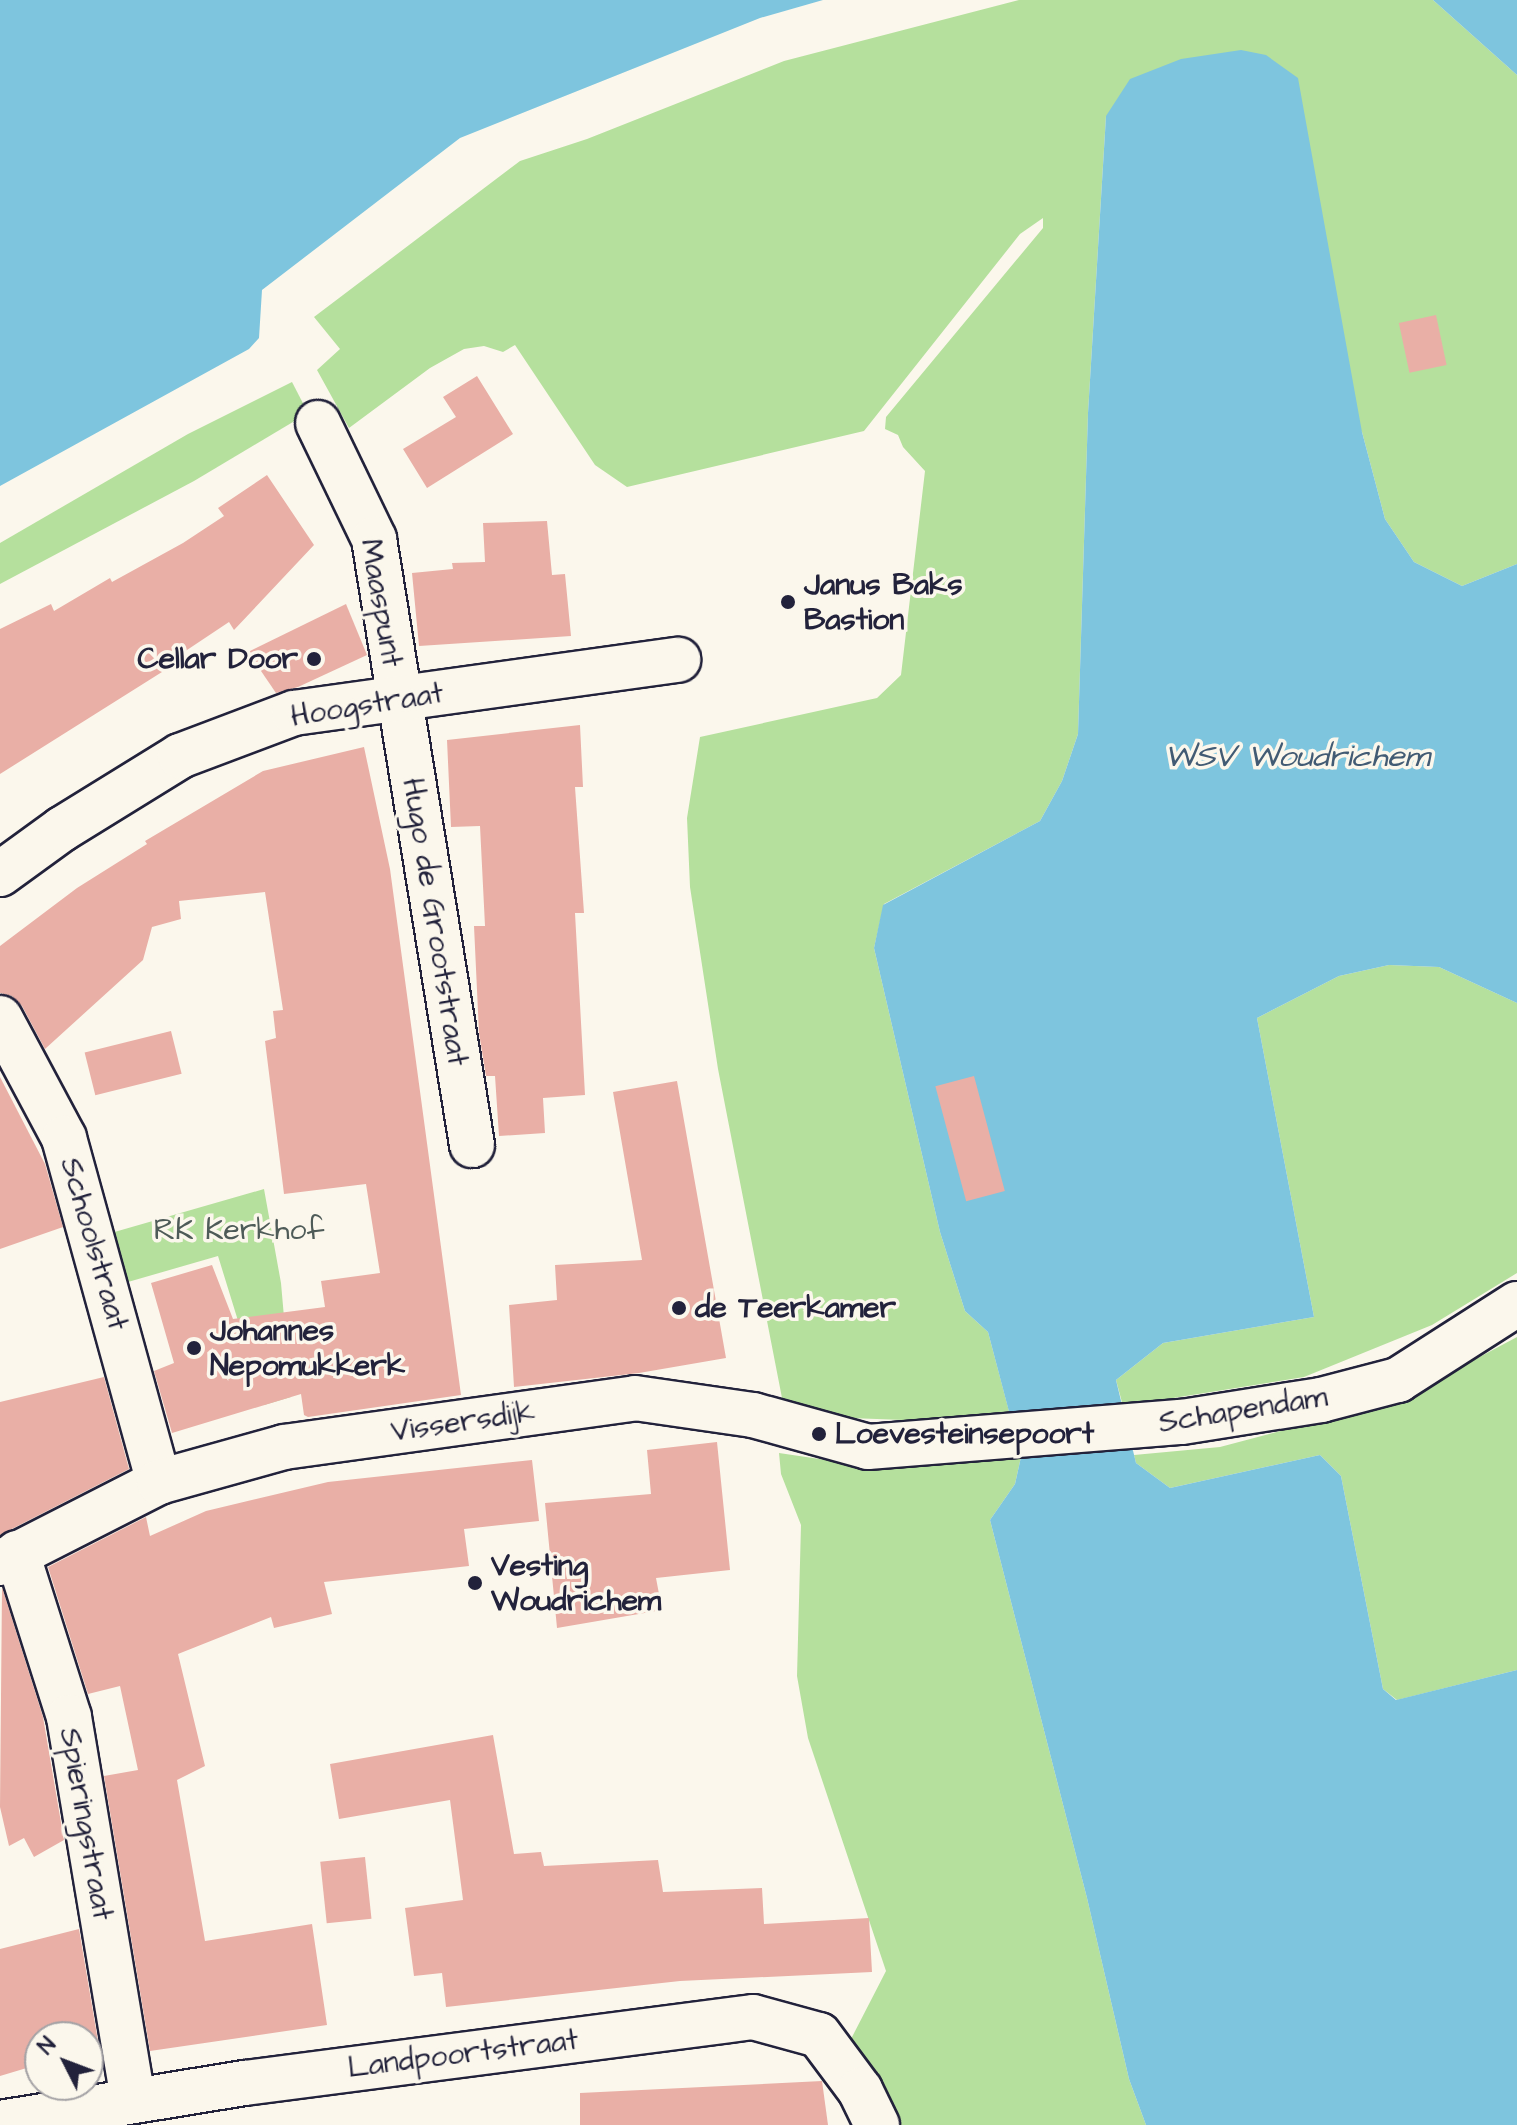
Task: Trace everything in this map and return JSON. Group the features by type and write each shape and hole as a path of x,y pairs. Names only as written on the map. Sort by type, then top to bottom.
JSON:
{"street":[{"name":"Maaspunt","path":"318,423 374,539 397,699"},
{"name":"Hoogstraat","path":"0,874 62,829 180,756 294,713 678,660"},
{"name":"Hugo de Grootstraat","path":"397,699 472,1145"},
{"name":"Schoolstraat","path":"0,1018 64,1138 159,1482"},
{"name":"Schapendam","path":"953,1441 1182,1422 1321,1400 1398,1380 1517,1304"},
{"name":"Vissersdijk","path":"8,1558 159,1482 284,1447 635,1398 753,1415 868,1447 953,1441"},
{"name":"Spieringstraat","path":"8,1558 69,1717 133,2100"},
{"name":"Landpoortstraat","path":"0,2123 133,2100 753,2017 819,2035 860,2090 877,2125"}],"green space":[{"path":"1019,0 1433,0 1517,75 1517,564 1462,586 1414,562 1385,519 1362,432 1106,116 1088,413 1078,734 1062,781 1040,821 884,904 874,948 940,1232 965,1311 988,1332 1010,1415 932,1421 849,1418 782,1398 718,1069 690,887 687,818 700,737 877,698 901,675 925,471 903,447 898,435 885,429 886,417 1043,228 1043,218 1020,234 864,431 627,487 595,465 515,345 503,352 484,346 464,349 430,368 349,428 317,370 340,349 314,317 520,161 587,139 784,61"},
{"path":"292,382 308,413 194,481 0,584 0,543 188,434"},
{"path":"1389,965 1439,967 1517,1003 1517,1273 1432,1325 1304,1377 1123,1406 1116,1380 1163,1343 1314,1317 1257,1018 1339,976"},
{"name":"RK Kerkhof","path":"264,1189 281,1283 291,1397 264,1405 218,1256 128,1282 111,1233"},
{"path":"1517,1337 1517,1670 1397,1700 1383,1689 1341,1476 1320,1455 1170,1488 1136,1463 1134,1455 1220,1447 1399,1400"},
{"path":"779,1453 860,1465 1021,1457 1015,1484 990,1520 1087,1898 1129,2079 1146,2125 898,2125 851,2039 886,1971 808,1738 797,1676 801,1525 781,1474"}],"water":[{"path":"0,0 823,0 760,18 460,138 262,290 259,338 249,349 0,486"},
{"path":"1433,0 1517,0 1517,75"},
{"name":"WSV Woudrichem","path":"1241,50 1266,55 1298,78 1362,432 1385,519 1414,562 1462,586 1517,564 1517,1003 1439,967 1389,965 1339,976 1257,1018 1314,1317 1163,1343 1116,1380 1136,1463 1170,1488 1320,1455 1341,1476 1383,1689 1396,1700 1517,1670 1517,2125 1146,2125 1129,2079 1087,1898 990,1520 1015,1484 1021,1457 988,1332 965,1311 940,1232 874,948 883,905 1040,821 1062,781 1078,734 1088,413 1106,116 1130,79 1181,59"}],"building":[{"path":"1436,315 1447,365 1409,373 1399,323"},
{"path":"477,376 513,434 427,488 403,449 456,417 443,397"},
{"path":"267,475 314,545 234,630 229,622 160,668 162,672 0,774 0,629 51,604 54,611 110,578 112,582 183,543 224,516 218,508"},
{"path":"547,521 552,575 565,574 571,636 419,646 412,573 453,569 452,563 485,562 483,523"},
{"path":"346,604 367,655 298,687 276,693 248,652"},
{"path":"580,725 583,787 575,787 584,913 575,913 585,1095 543,1098 545,1133 499,1136 495,1076 486,1076 479,1033 474,926 485,926 480,826 451,827 447,740"},
{"path":"364,747 390,869 461,1395 308,1417 304,1415 301,1394 172,1433 154,1371 174,1363 151,1283 212,1265 233,1319 325,1307 321,1281 380,1273 366,1184 284,1194 265,1041 276,1038 273,1011 283,1010 265,892 179,901 181,919 152,927 143,960 45,1049 22,1006 12,996 0,993 0,946 77,888 147,844 145,841 263,771"},
{"path":"171,1031 182,1074 95,1095 85,1053"},
{"path":"974,1076 1005,1191 966,1201 935,1086"},
{"path":"0,1077 45,1164 63,1227 0,1249"},
{"path":"677,1081 726,1358 639,1373 514,1387 509,1305 557,1300 555,1265 642,1260 613,1092"},
{"path":"104,1377 129,1469 0,1535 0,1402"},
{"path":"717,1442 730,1570 656,1578 662,1610 557,1628 545,1503 651,1494 647,1450"},
{"path":"532,1460 539,1521 464,1529 469,1566 324,1582 332,1614 274,1628 271,1617 178,1654 205,1766 177,1780 205,1941 312,1924 327,2025 150,2051 104,1776 138,1770 120,1686 88,1694 48,1567 146,1517 150,1536 206,1511 328,1482"},
{"path":"2,1587 43,1717 64,1840 34,1857 24,1838 9,1846 0,1807"},
{"path":"493,1735 514,1854 541,1852 544,1866 658,1860 663,1892 762,1888 764,1924 869,1918 872,1972 680,1981 446,2007 442,1973 414,1976 405,1908 463,1900 450,1800 339,1819 330,1764"},
{"path":"365,1857 371,1919 327,1923 320,1862"},
{"path":"79,1929 95,2021 24,2021 24,2069 0,2076 0,1949"},
{"path":"822,2081 828,2125 580,2125 580,2093"}],"place":[{"name":"Janus Baks Bastion","path":"788,602"},
{"name":"Cellar Door","path":"314,659"},
{"name":"de Teerkamer","path":"679,1308"},
{"name":"Johannes Nepomukkerk","path":"194,1348"},
{"name":"Loevesteinsepoort","path":"819,1434"},
{"name":"Vesting Woudrichem","path":"475,1583"}]}
